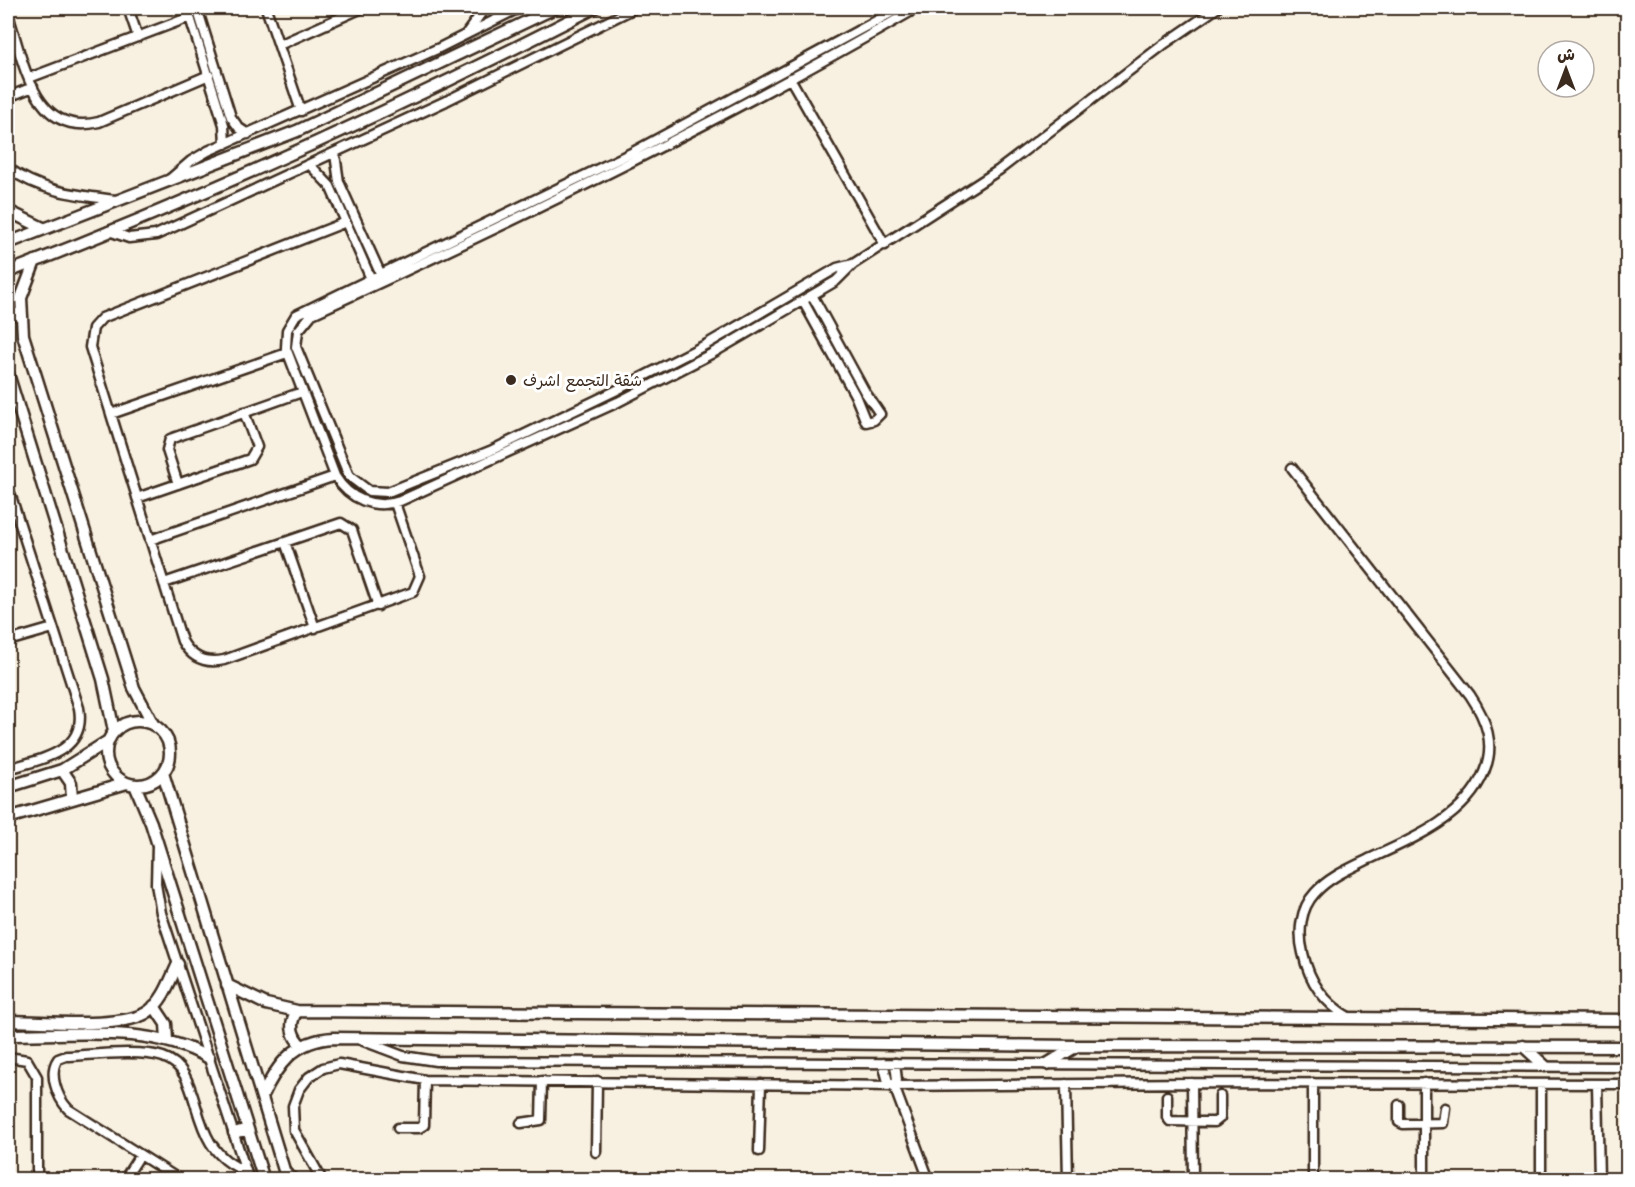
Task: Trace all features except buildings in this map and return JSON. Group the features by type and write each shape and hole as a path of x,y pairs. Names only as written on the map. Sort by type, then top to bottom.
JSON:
{"street":[{"path":"128,8 138,37"},
{"path":"197,8 231,117 239,128 248,134"},
{"path":"266,8 301,111"},
{"path":"279,45 341,12 362,8"},
{"path":"464,36 485,8"},
{"path":"169,180 191,161 225,144 464,36 519,8"},
{"path":"8,243 297,131 555,8"},
{"path":"8,272 365,121 594,8"},
{"path":"109,231 129,238 156,235 334,154 635,8"},
{"path":"723,110 790,78 884,22 900,8"},
{"path":"917,8 884,22 635,156 296,315 285,336 287,353 335,476 344,489 371,504 395,503 618,402 757,327 841,277 854,264 1018,157 1163,45 1216,8"},
{"path":"29,78 138,37 188,12 224,125 225,144"},
{"path":"8,15 37,99 49,114 66,123 84,126 99,122 208,75"},
{"path":"790,78 885,245"},
{"path":"8,97 33,87"},
{"path":"334,154 338,176 381,275"},
{"path":"635,156 381,275 308,317 298,331 297,352 345,471 353,481 369,491 382,493 433,475 613,392 752,318 837,268 854,264"},
{"path":"310,165 327,182 340,207 370,282"},
{"path":"8,168 26,180 52,191 116,200"},
{"path":"327,182 338,176"},
{"path":"340,207 349,203"},
{"path":"8,211 43,228"},
{"path":"346,222 96,322 90,334 90,347 182,641 190,652 202,660 224,660 408,595 419,582 418,571 395,503"},
{"path":"8,818 131,784 151,782 163,773 170,759 169,744 161,730 153,724 134,688 24,342 20,314 23,290 35,261"},
{"path":"803,301 855,395 866,423 874,420 880,414 865,392 812,295"},
{"path":"8,314 20,314"},
{"path":"752,318 757,327"},
{"path":"111,414 287,353"},
{"path":"8,374 103,679 111,736 106,752 108,763 117,777 131,784 157,844 264,1179"},
{"path":"178,484 167,450 170,439 302,392"},
{"path":"613,392 618,402"},
{"path":"137,498 253,457 256,443 244,412"},
{"path":"1292,468 1470,695 1482,716 1489,739 1488,762 1482,777 1455,810 1414,837 1337,876 1316,891 1308,903 1300,932 1308,971 1323,996 1351,1018"},
{"path":"433,475 438,484"},
{"path":"150,540 335,476"},
{"path":"8,487 11,507 79,708 78,731 68,746 59,753 8,769"},
{"path":"164,583 338,524 349,526 378,606"},
{"path":"285,542 315,628"},
{"path":"8,641 53,628"},
{"path":"8,787 62,770 132,721 153,724"},
{"path":"62,770 71,783 72,799"},
{"path":"163,773 286,1176 296,1179"},
{"path":"157,844 157,894 247,1175"},
{"path":"8,1021 123,1022 137,1018 154,1006 178,964"},
{"path":"227,986 266,1004 297,1011 1628,1020"},
{"path":"154,1006 166,1024 167,1040"},
{"path":"297,1011 291,1027 293,1036 302,1046"},
{"path":"8,1035 140,1036 167,1040 209,1058"},
{"path":"262,1097 277,1067 302,1046 326,1038 1078,1046 1628,1047"},
{"path":"355,1038 386,1052 436,1061 1628,1067"},
{"path":"1047,1064 1078,1046"},
{"path":"1523,1046 1545,1066"},
{"path":"180,1179 64,1105 56,1091 54,1066 58,1059 66,1056 148,1054 170,1060 186,1076 208,1143 225,1160 247,1175"},
{"path":"8,1058 27,1060 37,1077 37,1179"},
{"path":"883,1063 886,1078 894,1086 929,1179"},
{"path":"894,1086 897,1080 895,1063"},
{"path":"322,1179 297,1138 292,1122 295,1098 309,1077 331,1066 347,1064 425,1080 894,1086 1192,1083 1628,1084"},
{"path":"398,1128 419,1128 424,1125 425,1080"},
{"path":"521,1122 541,1120 542,1081"},
{"path":"596,1152 597,1081"},
{"path":"1192,1083 1193,1179"},
{"path":"1312,1083 1313,1179"},
{"path":"1424,1083 1424,1179"},
{"path":"759,1151 761,1084"},
{"path":"1066,1084 1068,1179"},
{"path":"1541,1084 1541,1179"},
{"path":"1597,1084 1599,1179"},
{"path":"1167,1096 1168,1120 1192,1122 1219,1120 1220,1096"},
{"path":"1399,1105 1401,1124 1443,1123 1445,1108"},
{"path":"234,1133 248,1129"},
{"path":"124,1179 140,1155"}],"place":[{"name":"شقة التجمع اشرف","path":"511,380"}]}
